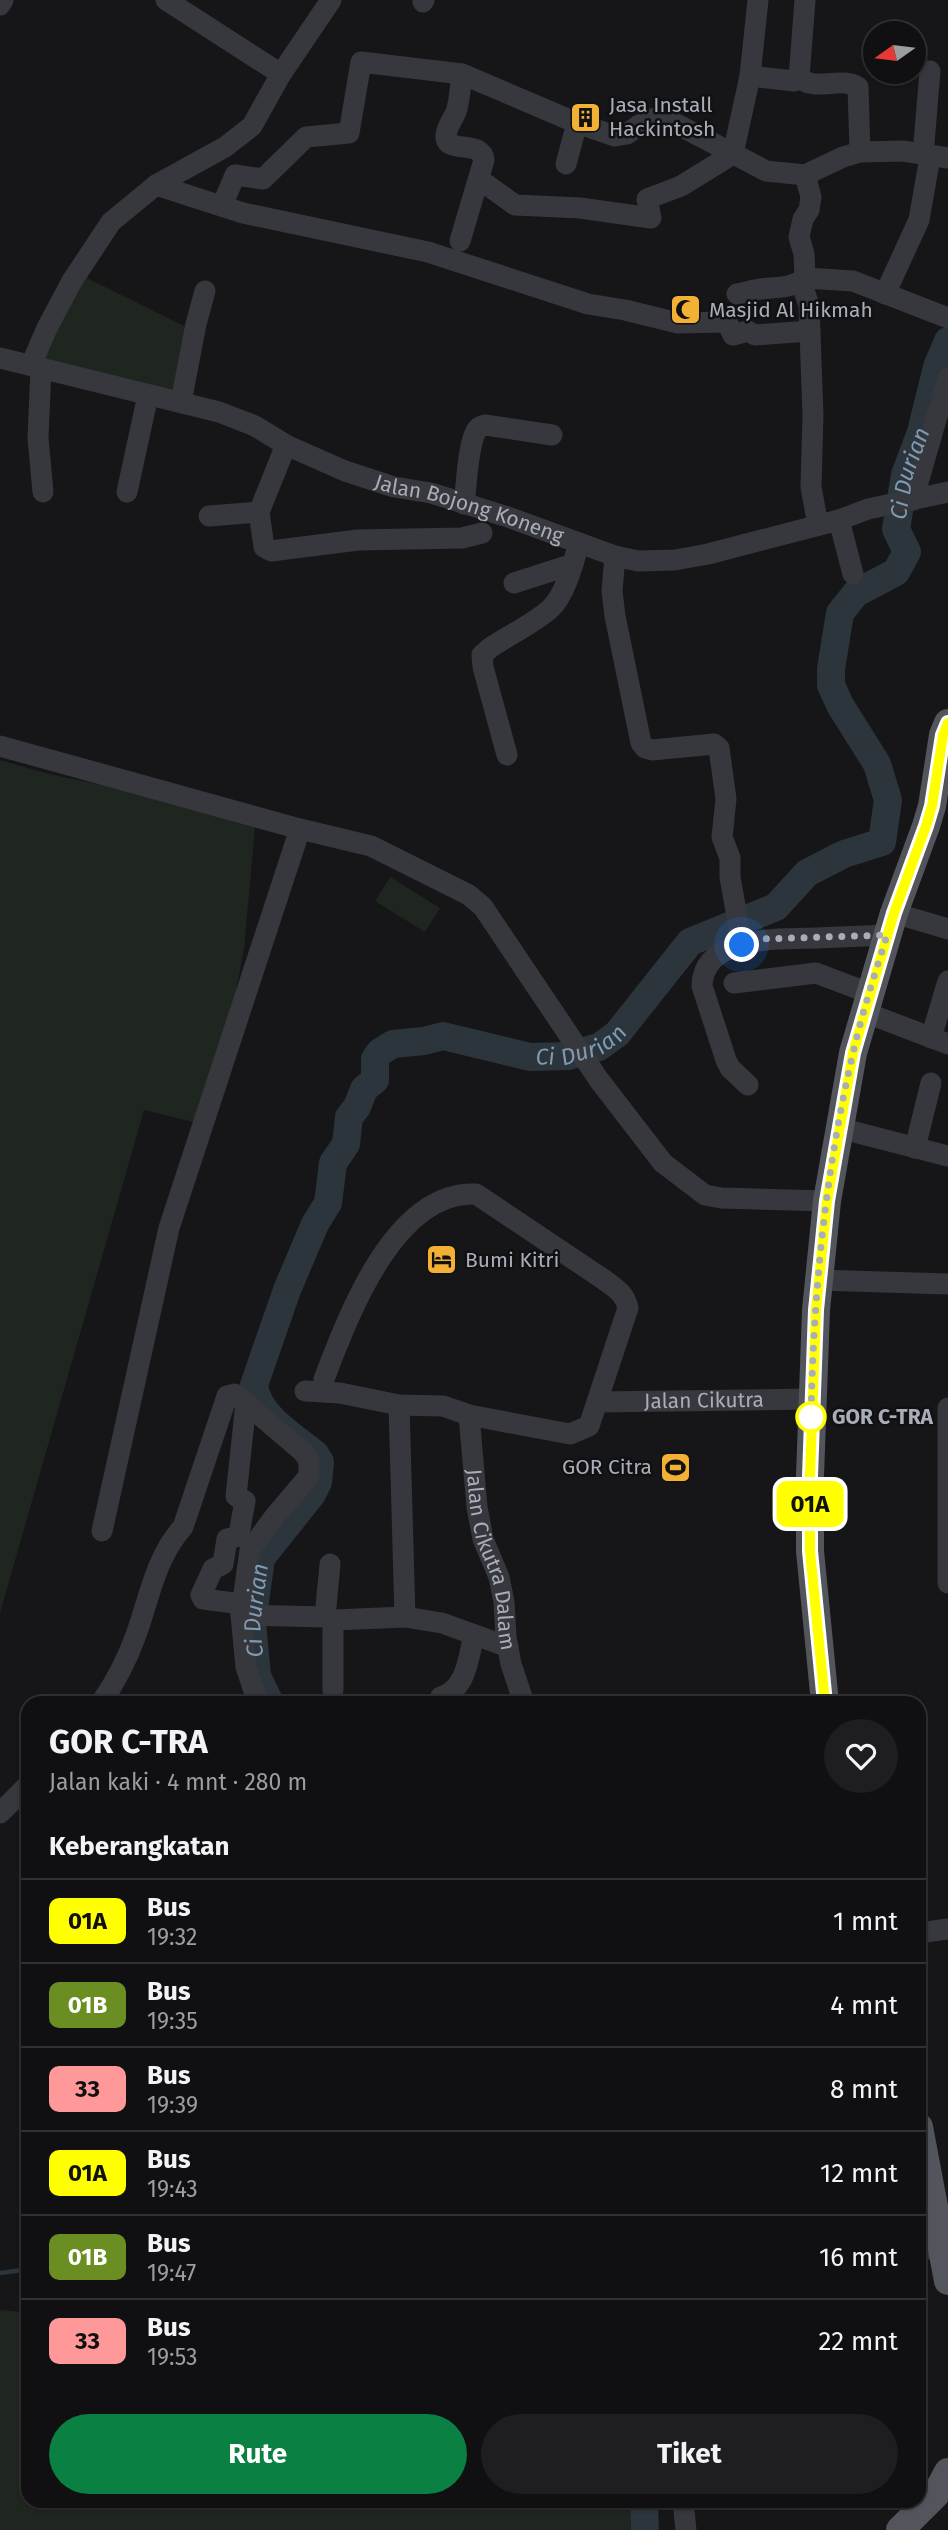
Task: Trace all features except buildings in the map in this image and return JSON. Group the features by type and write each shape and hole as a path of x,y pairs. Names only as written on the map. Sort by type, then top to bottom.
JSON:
{"main road":[{"path":"824,1696 810,1551 811,1399 818,1280 827,1201 853,1053 891,924 932,806 942,768 943,735 948,723"},
{"path":"926,2205 930,2249 948,2281"},
{"path":"926,2504 936,2494 948,2472"},
{"path":"900,2530 922,2508"}],"street":[{"path":"0,5 3,0"},
{"path":"166,0 281,74"},
{"path":"43,492 36,367 47,328 88,256 111,222 156,185 225,147 252,126 281,74 331,0"},
{"path":"482,170 515,205 580,208 649,219 652,216 648,199 681,186 733,154 750,76 758,0"},
{"path":"799,78 805,0"},
{"path":"222,206 235,175 263,179 306,136 349,133 360,62 462,74 577,123 615,136 627,134 639,125 661,117 766,171 805,175 860,152 903,151 934,157"},
{"path":"885,294 919,220 934,157 930,71"},
{"path":"460,241 482,170 484,155 480,151 449,144 446,139 457,110 462,74"},
{"path":"750,76 794,81 799,78"},
{"path":"799,78 803,82 818,85 853,84 858,87 860,152"},
{"path":"566,164 577,123"},
{"path":"805,175 811,197 799,237 804,254 803,280 809,305 813,415 811,487 853,574"},
{"path":"156,185 222,206 428,252 587,303 678,323 727,322 733,335 748,331 755,335 810,331"},
{"path":"737,295 761,288 778,288 803,280 853,281 875,287 885,294 948,318"},
{"path":"181,402 195,324 205,291"},
{"name":"Jalan Bojong Koneng","path":"0,358 219,412 255,426 286,445 345,471 394,487 431,493 615,556 646,562 708,554 868,509 948,492"},
{"path":"909,501 948,378"},
{"path":"127,492 148,395"},
{"path":"464,504 472,451 476,432 480,427 485,425 552,435"},
{"path":"286,445 259,512 261,540 264,547 271,551 358,540 462,538 482,533"},
{"path":"209,516 259,512"},
{"path":"507,755 482,655 552,608 573,564 579,543"},
{"path":"615,556 612,592 615,616 641,743 652,750 714,744 719,748 726,799 722,837 730,858 730,877 741,940"},
{"path":"514,583 573,564"},
{"path":"0,746 371,846 470,895 483,907 599,1080 663,1163 705,1195 721,1198 827,1201"},
{"path":"102,1531 169,1228 300,829"},
{"path":"748,1085 730,1068 726,1060 702,986 705,967 726,950 741,940 891,924 948,929"},
{"path":"734,983 816,973 939,1041 948,981"},
{"path":"915,1148 931,1083"},
{"path":"839,1128 915,1148 947,1152"},
{"path":"305,1391 340,1393 399,1405 443,1406 469,1415 570,1434 589,1426 628,1308 622,1293 603,1279 476,1194 461,1193 447,1197 429,1208 379,1259 347,1320 324,1379"},
{"path":"818,1280 948,1284"},
{"path":"106,1696 121,1673 170,1540 183,1527 227,1396 235,1394 303,1452 309,1461 309,1476 250,1550 246,1667 256,1696"},
{"name":"Jalan Cikutra","path":"597,1402 811,1399"},
{"path":"246,1403 236,1496 245,1501 239,1534 227,1538 223,1564 213,1569 201,1595 203,1599 249,1612 329,1618 405,1617 442,1623 508,1647"},
{"path":"399,1405 405,1617"},
{"path":"948,1408 948,1583"},
{"name":"Jalan Cikutra Dalam","path":"469,1415 477,1507 483,1539 499,1577 508,1647 522,1696"},
{"path":"330,1563 329,1618 333,1689"},
{"path":"444,1696 452,1693 463,1678 474,1635"},
{"path":"0,1813 21,1792"},
{"path":"926,1932 948,1928"},
{"path":"683,2508 686,2530"}],"shaded area":[{"path":"85,277 192,330 180,397 25,363"},
{"path":"0,760 49,774 256,817 244,949 210,1126 144,1110 0,1613"},
{"path":"390,877 440,908 425,932 375,901"},
{"path":"0,2310 21,2312 21,2508 630,2508 631,2530 0,2530"}],"waterway":[{"name":"Ci Durian","path":"267,1696 257,1676 252,1623 261,1558 312,1494 318,1482 320,1462 315,1454 269,1415 262,1406 254,1385 287,1290 315,1224 328,1203 333,1163 346,1144 349,1117 357,1107 364,1089 375,1080 375,1059 380,1052 393,1044 443,1036 530,1057 568,1056 599,1047 617,1034 690,942 776,907 807,873 844,854 882,842 888,800 877,764 840,705 831,685 831,669 840,613 856,593 896,572 907,552 896,529 905,475 921,432 937,367 948,341"},
{"path":"0,2273 21,2270"},
{"name":"Ci Durian","path":"644,2508 645,2530"}],"bus line":[{"name":"01A","path":"824,1696 810,1551 810,1476 816,1310 827,1201 853,1053 894,913 932,806 937,766 948,723"}],"place":[{"name":"Jasa Install Hackintosh","path":"586,117"},
{"name":"Masjid Al Hikmah","path":"686,310"},
{"name":"Bumi Kitri","path":"442,1260"},
{"name":"GOR C-TRA","path":"811,1417"},
{"name":"GOR Citra","path":"675,1467"}],"route":[{"path":"742,945 761,939 887,935 853,1053 827,1201 814,1333 811,1417"}]}
